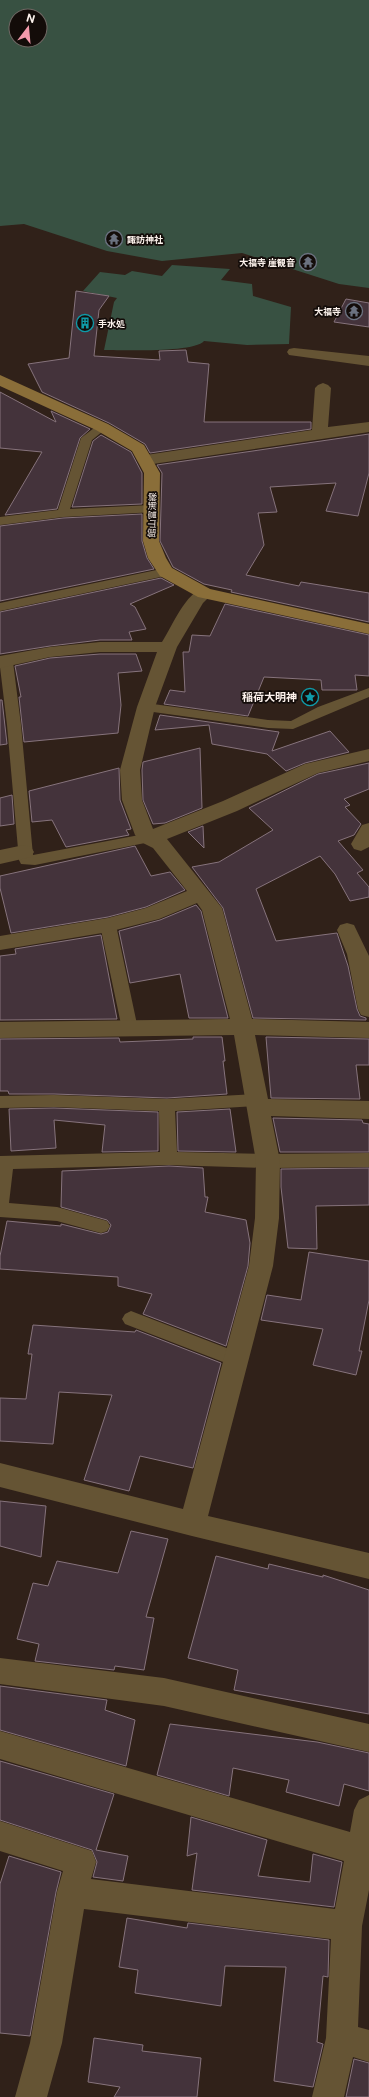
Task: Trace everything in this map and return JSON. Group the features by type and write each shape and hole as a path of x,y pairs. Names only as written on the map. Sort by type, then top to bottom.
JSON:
{"main road":[{"name":"館山富浦線","path":"0,380 102,427 138,448 152,473 151,541 157,558 166,572 184,584 204,593 317,619 369,629"}],"street":[{"path":"294,352 369,361"},
{"path":"320,433 323,388"},
{"path":"146,460 320,433 369,427"},
{"path":"192,1524 261,1266 267,1218 268,1161 243,1027 212,908 160,843 150,838 142,830 132,800 130,770 146,707 168,647 196,600 204,593"},
{"path":"3,662 50,652 100,647 168,647"},
{"path":"150,838 230,806 312,768 369,755"},
{"path":"0,857 24,852"},
{"path":"0,943 108,925 152,914 201,893"},
{"path":"346,930 358,954 369,1009"},
{"path":"0,1030 243,1027 369,1030"},
{"path":"257,1103 369,1110"},
{"path":"0,1475 192,1524 369,1566"},
{"path":"0,1671 164,1692 369,1738"},
{"path":"0,1745 365,1852"},
{"path":"328,2097 356,2042 347,1926 365,1852 369,1810"},
{"path":"0,1836 81,1862 72,1892 46,2044 31,2097"},
{"path":"72,1892 347,1926"}],"lane":[{"path":"63,513 87,438 102,427"},
{"path":"0,521 63,513 151,509"},
{"path":"0,607 166,572"},
{"path":"3,662 14,725 24,852 26,860 35,860 150,838"},
{"path":"146,707 268,724 293,725 323,710 369,692"},
{"path":"108,925 130,1029"},
{"path":"0,1102 54,1101 167,1105 257,1103"},
{"path":"167,1105 169,1158"},
{"path":"101,1226 57,1214 0,1209 3,1163 169,1158 268,1161 369,1160"},
{"path":"131,1319 236,1359"}],"green space":[{"path":"0,0 369,0 369,288 339,284 242,253 162,261 107,251 24,224 0,226"},
{"path":"172,265 230,269 221,280 252,284 253,296 291,307 289,344 247,345 204,341 198,345 173,349 104,350 114,302 117,298 83,291 100,272 125,275 132,271 162,276"}],"building":[{"path":"76,291 109,296 99,310 94,356 160,360 159,351 186,350 188,362 209,364 204,422 311,422 311,429 150,453 145,444 109,423 42,392 28,364 69,358"},
{"name":"大福寺","path":"346,299 369,303 369,327 334,322"},
{"path":"0,392 56,422 51,411 90,429 80,438 57,509 5,515 42,452 0,448"},
{"path":"369,434 369,473 358,516 326,511 336,483 270,487 277,512 258,513 264,545 246,575 299,586 301,582 369,593 369,622 231,592 232,590 204,584 173,567 160,541 162,473 157,465"},
{"path":"101,435 131,452 142,473 142,504 72,507 93,441"},
{"path":"142,514 142,541 147,558 154,569 0,601 0,526 63,518"},
{"path":"161,578 174,585 130,604 135,607 146,629 129,632 132,640 100,640 0,654 0,612"},
{"path":"225,604 369,635 369,676 355,675 357,690 322,690 321,680 264,677 248,716 164,704 170,690 185,692 183,652 189,652 192,635 210,636"},
{"path":"100,654 136,654 142,671 118,673 121,705 118,733 24,742 19,697 21,697 15,666 50,658"},
{"path":"0,700 2,700 7,744 0,745"},
{"path":"160,715 279,732 272,751 330,731 349,752 305,763 286,771 267,754 212,744 209,725 155,730"},
{"path":"200,748 202,808 165,823 153,824 143,800 143,762"},
{"path":"369,763 369,789 344,799 350,805 345,807 361,824 354,835 338,841 363,870 357,873 369,887 369,897 350,901 335,874 320,856 256,889 276,941 337,933 348,966 357,1009 360,1016 366,1018 366,1020 253,1018 223,908 192,867 219,862 273,830 249,808 318,774"},
{"path":"119,768 120,800 131,829 126,830 129,835 66,847 52,820 32,822 29,791"},
{"path":"12,795 14,824 0,826 0,798"},
{"path":"203,826 204,848 188,832"},
{"path":"135,846 151,876 170,872 185,890 146,907 108,917 11,933 0,888 0,876"},
{"path":"196,905 201,911 228,1018 189,1018 180,974 130,983 119,931 160,920"},
{"path":"101,935 117,1019 0,1020 0,956 16,954 15,949"},
{"path":"193,1037 222,1037 227,1094 167,1098 9,1094 8,1091 0,1091 0,1039 119,1038 120,1042 193,1039"},
{"path":"266,1037 369,1039 369,1065 356,1065 360,1099 271,1098"},
{"path":"54,1108 158,1112 158,1151 102,1152 105,1125 54,1120 56,1148 11,1151 9,1109"},
{"path":"230,1109 236,1152 178,1151 177,1112"},
{"path":"273,1118 362,1120 363,1123 369,1124 369,1152 280,1152"},
{"path":"169,1166 203,1168 205,1197 208,1197 205,1212 246,1220 250,1243 248,1266 226,1346 143,1314 152,1294 118,1286 118,1277 0,1269 0,1256 7,1221 61,1226 61,1224 101,1234 108,1232 111,1225 107,1220 61,1207 62,1171"},
{"path":"369,1168 369,1205 316,1206 317,1249 288,1248 281,1187 281,1169"},
{"path":"309,1252 369,1261 369,1300 359,1351 362,1351 356,1375 313,1365 323,1329 261,1320 267,1295 301,1300"},
{"path":"33,1325 135,1332 136,1330 221,1363 193,1468 140,1456 129,1491 84,1480 112,1395 59,1392 53,1444 0,1441 0,1398 26,1399 32,1354 28,1354"},
{"path":"0,1501 46,1506 41,1557 0,1546"},
{"path":"131,1531 168,1539 146,1617 154,1618 144,1670 115,1666 114,1670 35,1661 39,1644 17,1639 33,1583 48,1586 57,1561 118,1573"},
{"path":"216,1556 268,1569 269,1564 323,1577 323,1575 369,1590 369,1714 234,1690 238,1670 188,1658"},
{"path":"0,1686 107,1700 105,1710 135,1720 126,1766 0,1730"},
{"path":"170,1724 317,1742 369,1753 369,1791 344,1784 339,1806 286,1792 289,1780 233,1768 229,1796 157,1775"},
{"path":"0,1761 114,1794 96,1850 128,1856 123,1881 93,1877 97,1862 92,1850 0,1820"},
{"path":"191,1817 267,1840 258,1876 310,1882 313,1854 342,1862 334,1907 192,1890 197,1853 187,1856"},
{"path":"9,1856 61,1872 30,2036 0,2033 0,1884"},
{"path":"127,1918 187,1928 188,1923 329,1940 328,1977 323,1976 317,2042 323,2044 313,2087 274,2081 286,1967 225,1966 221,2006 135,1993 138,1970 119,1967"},
{"path":"94,2038 143,2045 142,2051 201,2058 197,2097 114,2097 120,2087 88,2082"},
{"path":"354,2059 369,2063 369,2097 346,2097"}],"place":[{"name":"諏訪神社","path":"114,239"},
{"name":"大福寺 崖観音","path":"308,262"},
{"name":"大福寺","path":"354,311"},
{"name":"手水処","path":"85,323"},
{"name":"稲荷大明神","path":"310,697"}]}
